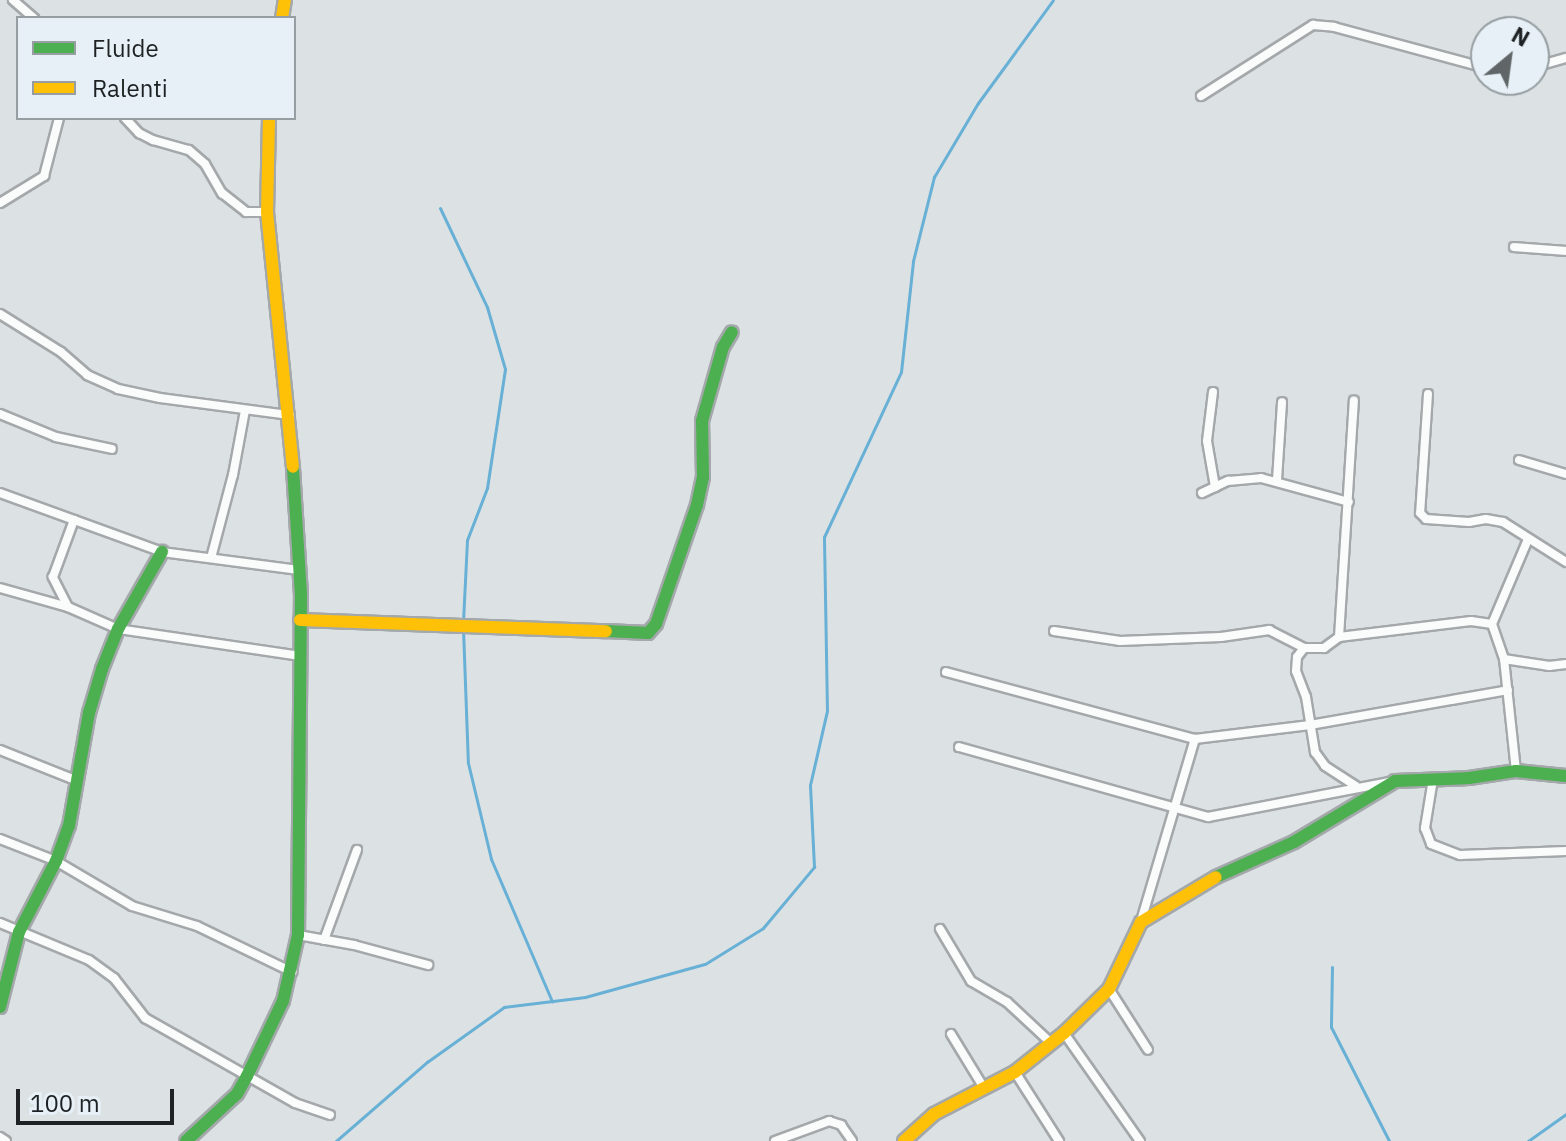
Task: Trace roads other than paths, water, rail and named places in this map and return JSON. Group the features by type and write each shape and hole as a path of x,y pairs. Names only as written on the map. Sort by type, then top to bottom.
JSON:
{"street":[{"path":"13,0 32,16"},
{"path":"1201,96 1313,25 1334,27 1470,64"},
{"path":"0,203 44,176 58,120"},
{"path":"127,120 139,133 153,140 189,150 205,164 222,193 246,212 267,212"},
{"path":"186,1141 237,1094 247,1076 271,1030 292,972 298,935 299,570 290,415 267,212 269,120"},
{"path":"1514,247 1566,251"},
{"path":"0,314 103,383 131,394 290,415"},
{"path":"300,620 648,633 656,624 697,505 703,477 702,421 723,347 732,332"},
{"path":"1213,392 1207,441 1215,487"},
{"path":"1428,394 1420,513 1426,519 1503,522 1563,561 1566,547"},
{"path":"1339,637 1354,400"},
{"path":"1277,480 1282,402"},
{"path":"211,558 245,410"},
{"path":"0,414 56,437 112,449"},
{"path":"1519,460 1566,474"},
{"path":"1202,493 1245,479 1277,480 1349,502"},
{"path":"0,493 162,552 299,570"},
{"path":"68,607 53,577 74,520"},
{"path":"1516,771 1504,659 1492,624 1528,539"},
{"path":"0,1007 19,932 56,861 69,826 89,713 118,629 162,552"},
{"path":"0,588 68,607 118,629 300,656"},
{"path":"1054,631 1120,641 1221,637 1269,630 1304,648 1324,648 1339,637 1471,621 1492,624"},
{"path":"1304,648 1295,663 1319,760 1357,787"},
{"path":"1504,659 1549,666 1566,664"},
{"path":"946,672 1195,739 1310,725 1508,690"},
{"path":"904,1141 934,1114 1015,1072 1064,1033 1109,989 1141,922 1195,739"},
{"path":"959,747 1174,808 1219,816 1395,781 1516,771 1566,776"},
{"path":"0,750 75,780"},
{"path":"1433,779 1425,828 1431,844 1460,855 1566,851"},
{"path":"1141,922 1200,884 1294,842 1395,781"},
{"path":"0,839 56,861 132,906 197,926 292,972"},
{"path":"324,940 357,850"},
{"path":"0,923 89,960 114,978 145,1018 295,1103 330,1115"},
{"path":"940,929 964,974 1007,1002 1051,1043"},
{"path":"298,935 428,965"},
{"path":"1109,989 1148,1050"},
{"path":"1064,1033 1140,1141"},
{"path":"951,1034 984,1088"},
{"path":"1015,1072 1059,1141"},
{"path":"775,1141 829,1121 841,1125 852,1141"},
{"path":"0,1137 6,1141"}],"waterway":[{"path":"336,1141 427,1062 504,1007 585,997 705,964 763,928 814,867 810,785 827,711 824,537 901,372 913,261 934,177 978,103 1053,0"},
{"path":"440,208 487,307 505,369 487,488 467,540 463,621"},
{"path":"463,629 468,763 491,859 552,1001"},
{"path":"1332,967 1331,1027 1389,1141"},
{"path":"1528,1141 1566,1114"}]}
